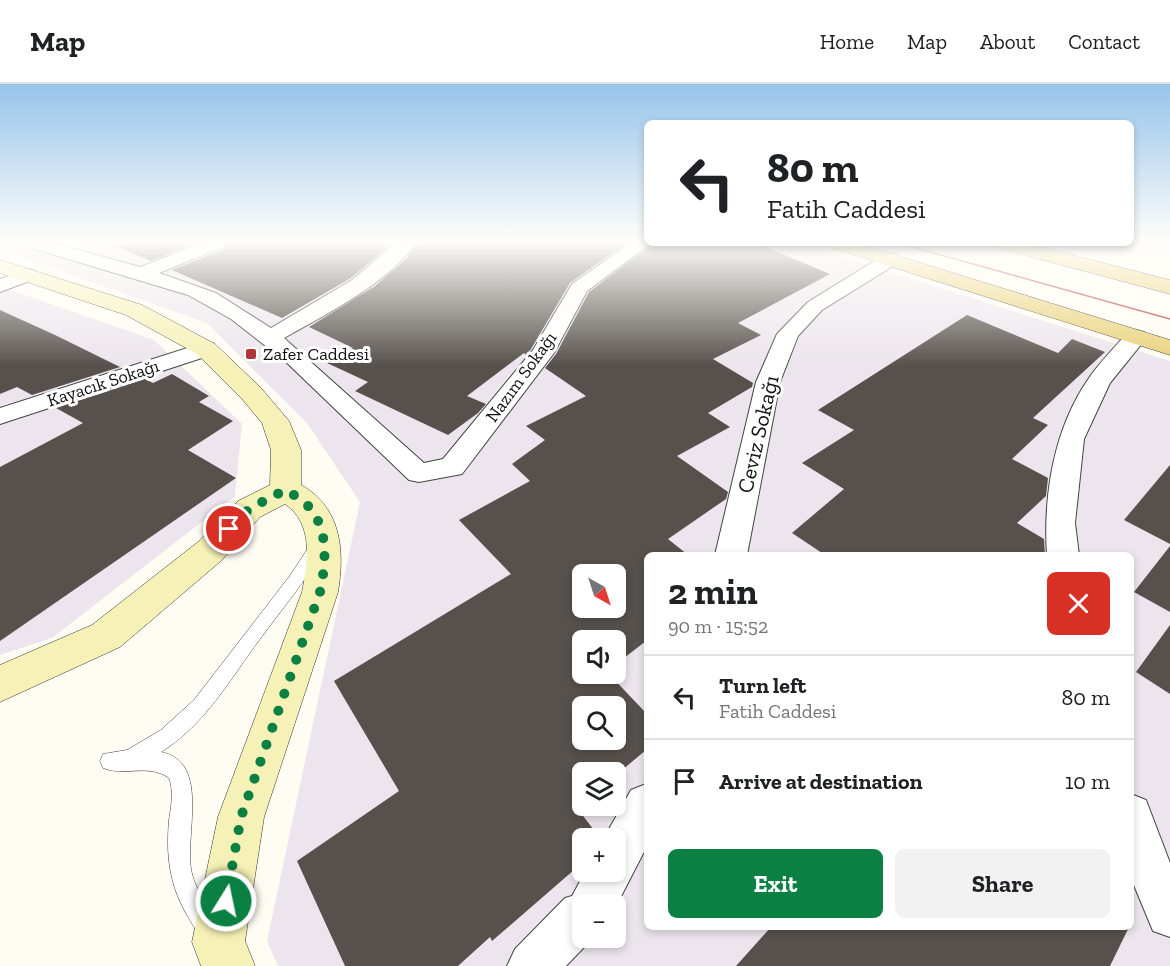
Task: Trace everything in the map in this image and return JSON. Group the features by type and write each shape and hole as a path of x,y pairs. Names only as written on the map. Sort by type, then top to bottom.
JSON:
{"main road":[{"path":"970,284 1170,348"}],"street":[{"path":"56,284 134,310 206,350 252,394 275,421 286,450 285,490"},
{"path":"173,284 207,296 270,337 359,284"},
{"name":"Nazım Sokağı","path":"270,337 295,356 394,452 419,473 452,467 543,353 579,288 584,284"},
{"name":"Ceviz Sokağı","path":"732,552 768,382 788,334 815,306 850,284"},
{"path":"1063,552 1060,523 1071,439 1100,381 1136,337"},
{"name":"Kayacık Sokağı","path":"0,416 206,350"},
{"path":"223,954 241,817 320,592 327,562 319,519 305,502 285,490"},
{"path":"0,684 106,636 210,551 249,509 285,490"},
{"path":"626,842 644,809"},
{"path":"1134,825 1146,861 1170,914"},
{"path":"532,966 572,925"}],"lane":[{"path":"134,758 168,737 201,706 295,582 322,538"},
{"path":"110,761 134,758 160,761 174,769 181,777 184,794 179,813 179,866 187,895 223,954"}],"shaded area":[{"path":"98,284 928,284 1170,361 1170,966 278,966 267,941 360,502 307,423 207,323"},
{"path":"0,286 154,340 242,424 235,496 52,638 0,655"}],"building":[{"path":"204,284 340,284 282,318"},
{"path":"377,284 569,284 531,349 526,355 524,353 467,396 486,404 478,413 448,435 355,391 368,382 327,363 353,348 309,327"},
{"path":"599,284 811,284 738,323 761,335 713,359 753,383 752,387 708,413 730,427 677,456 728,492 726,499 668,539 684,552 644,552 644,643 626,656 626,630 572,630 572,684 618,684 644,711 644,752 626,767 626,762 572,762 572,816 583,816 592,828 572,828 572,872 492,941 490,937 458,966 345,966 297,861 399,791 334,681 511,574 459,520 530,481 512,464 545,440 526,426 586,396 545,368 556,354 589,292"},
{"path":"0,310 120,367 32,395 17,387 0,394"},
{"path":"967,315 1058,353 1072,339 1105,352 1033,418 1048,425 1012,459 1048,478 1046,496 1017,523 1044,539 1045,552 820,552 792,533 844,489 802,463 854,430 818,410"},
{"path":"172,374 209,396 199,402 233,421 188,450 236,478 0,641 0,467 83,423 56,408 145,379 153,383"},
{"path":"1170,465 1170,544 1124,520"},
{"path":"1170,546 1170,612 1134,592"},
{"path":"1170,625 1170,694 1136,672"},
{"path":"768,930 1128,930 1110,966 736,966"}],"tram line":[{"path":"1045,284 1170,319"}],"place":[{"name":"Zafer Caddesi","path":"251,354"}],"route":[{"path":"226,901 241,817 320,592 327,562 319,519 305,502 285,490 249,509 229,529"}]}
